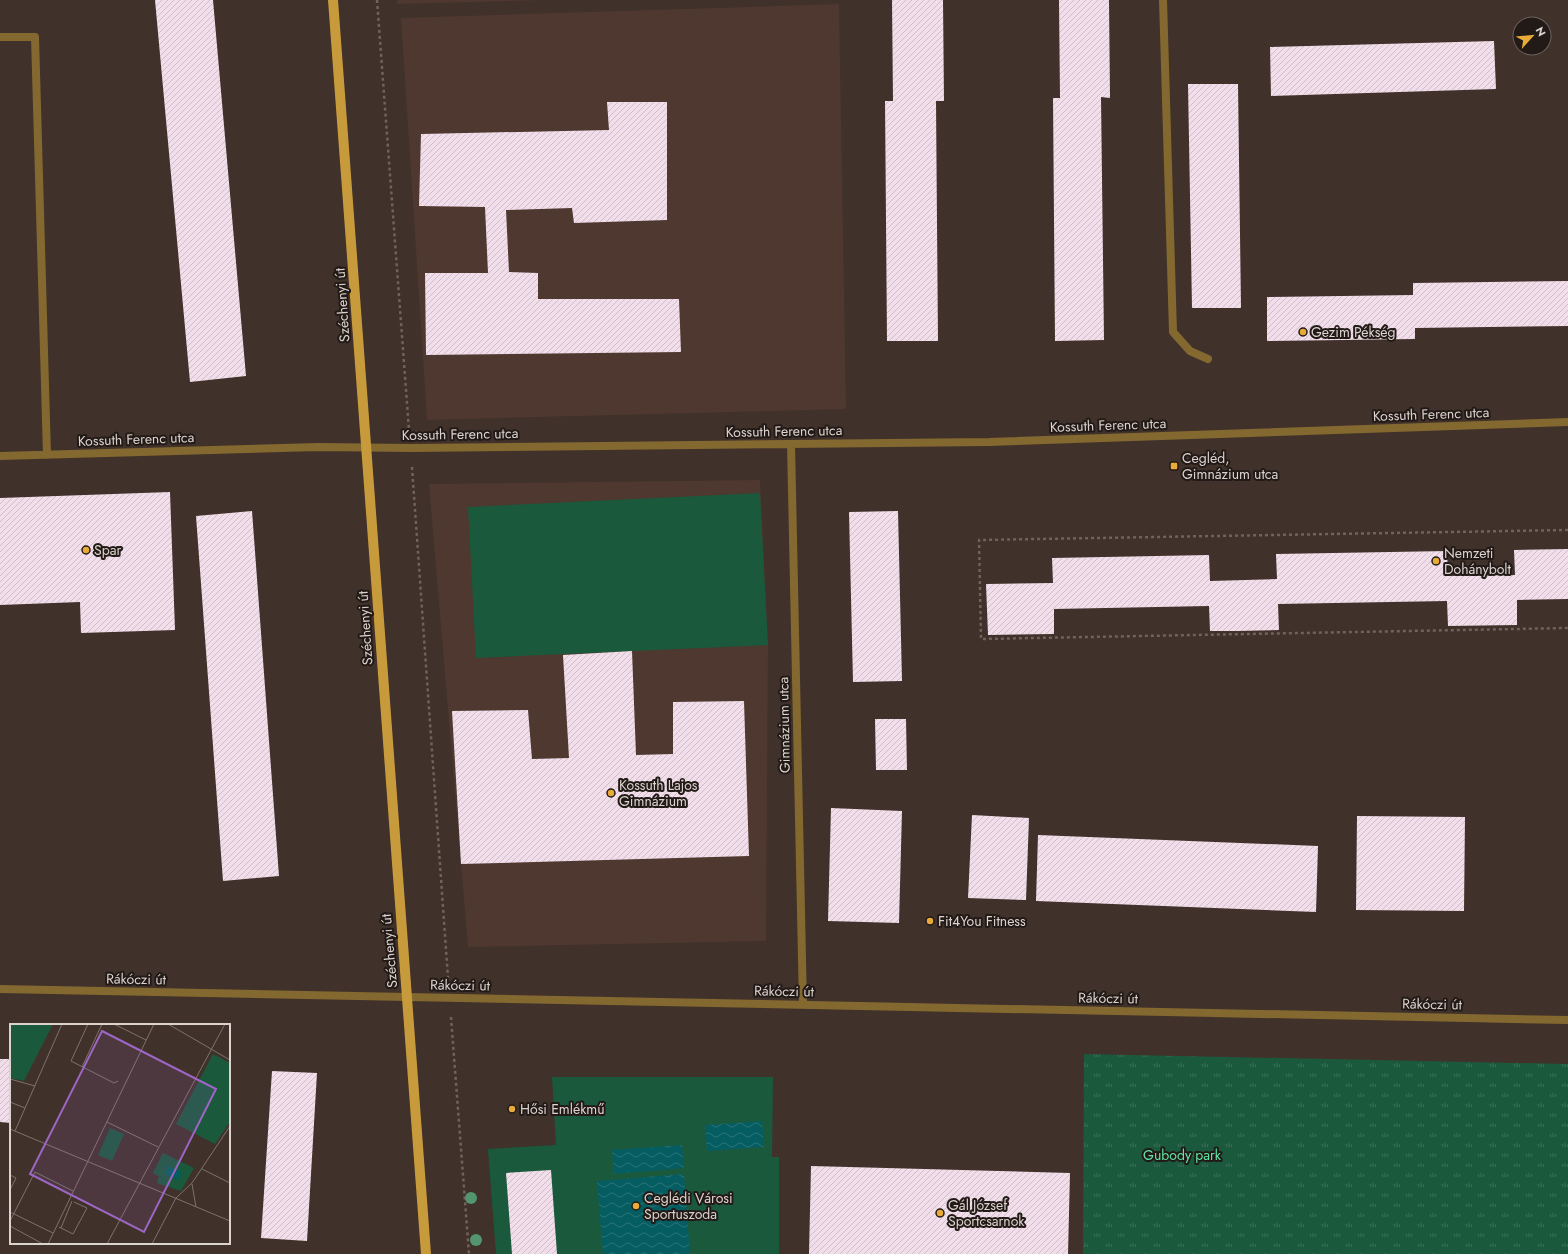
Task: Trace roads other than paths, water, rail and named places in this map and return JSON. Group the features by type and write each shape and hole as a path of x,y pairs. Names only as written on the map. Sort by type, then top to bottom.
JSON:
{"main road":[{"name":"Széchenyi út","path":"333,0 426,1254"}],"street":[{"path":"1163,0 1173,332 1190,351 1208,359"},
{"path":"0,37 35,37 47,455"},
{"name":"Kossuth Ferenc utca","path":"0,456 318,447 410,448 989,442 1568,422"},
{"name":"Gimnázium utca","path":"792,444 803,1005"},
{"name":"Rákóczi út","path":"0,989 1568,1020"}],"water":[{"path":"762,1121 764,1147 707,1151 705,1125"},
{"path":"682,1145 684,1168 614,1174 612,1150"},
{"path":"684,1174 690,1254 603,1254 597,1181"}],"place":[{"name":"Gezim Pékség","path":"1303,332"},
{"name":"Cegléd, Gimnázium utca","path":"1174,466"},
{"name":"Spar","path":"86,550"},
{"name":"Nemzeti Dohánybolt","path":"1436,561"},
{"name":"Kossuth Lajos Gimnázium","path":"611,793"},
{"name":"Fit4You Fitness","path":"930,921"},
{"name":"Hősi Emlékmű","path":"512,1109"},
{"name":"Ceglédi Városi Sportuszoda","path":"636,1206"},
{"name":"Gál József Sportcsarnok","path":"940,1213"}],"park label":[{"name":"Gubody park","path":"1182,1155"}]}
